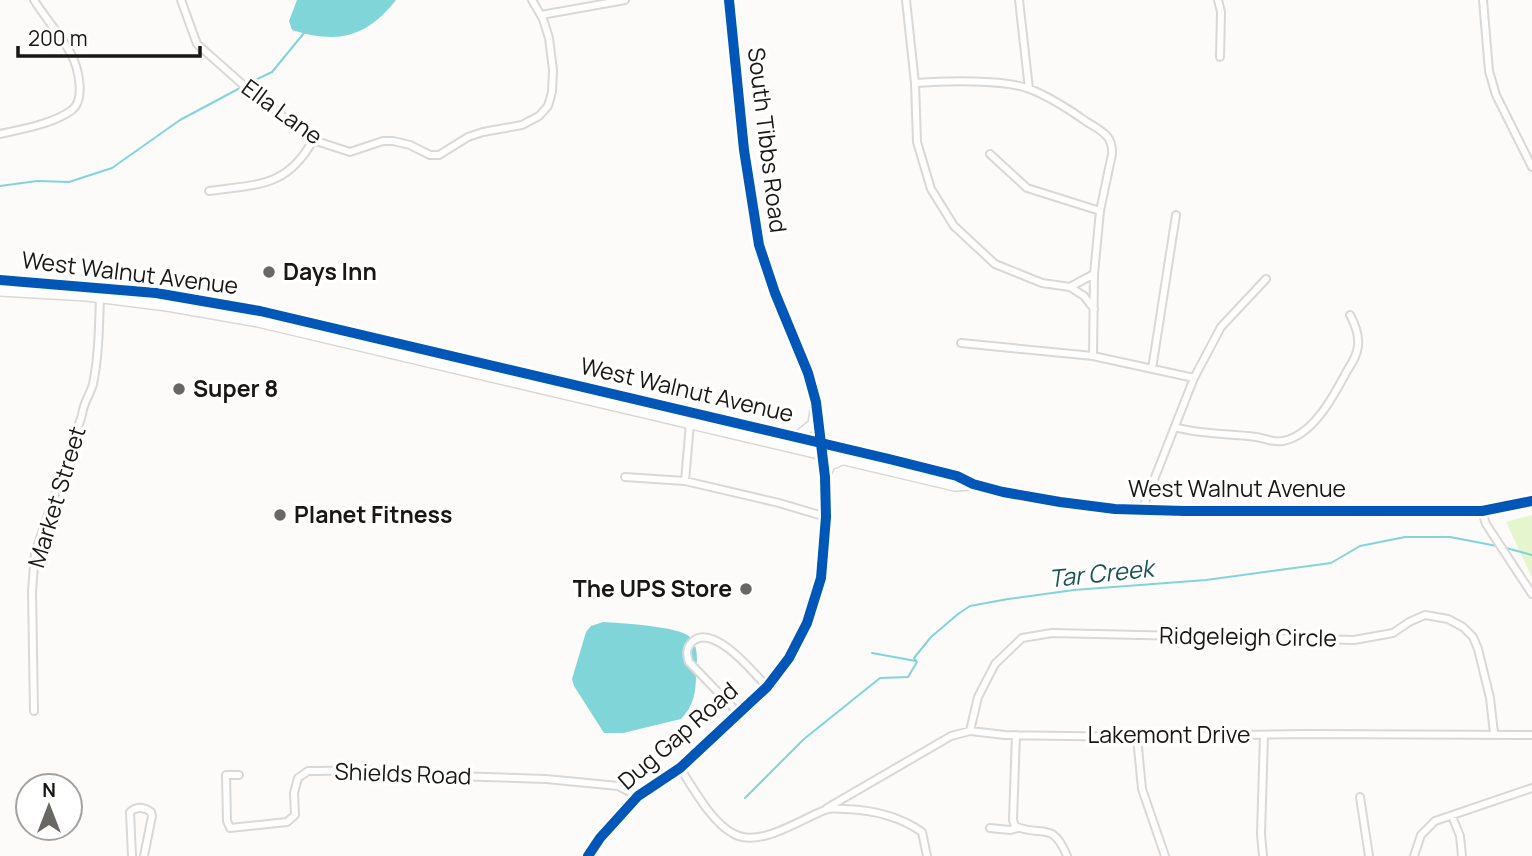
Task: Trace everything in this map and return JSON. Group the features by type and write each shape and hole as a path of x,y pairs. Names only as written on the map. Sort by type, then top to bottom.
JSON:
{"main road":[{"name":"West Walnut Avenue","path":"0,280 101,287 194,299 277,315 957,476 973,484 1060,502 1143,510 1482,510 1532,501"},
{"name":"West Walnut Avenue","path":"0,291 167,306 276,326 955,486 973,484"},
{"path":"797,438 813,425 816,401"},
{"path":"825,477 830,465 843,459"}],"street":[{"path":"0,134 35,126 73,109 79,99 77,74 71,54 34,0"},
{"name":"Ella Lane","path":"181,0 197,44 249,90 313,140 350,152 383,141 393,141 410,145 430,155 439,155 468,136 522,125 539,116 548,106 553,70 550,38 532,0"},
{"path":"541,15 625,0"},
{"name":"South Tibbs Road","path":"729,0 744,150 759,245 775,293 808,373 816,401 821,443"},
{"path":"906,0 915,83 917,142 931,189 954,226 995,264 1042,283 1070,287 1084,296 1094,310"},
{"path":"1019,0 1029,89"},
{"path":"1217,0 1221,12 1220,57"},
{"path":"1483,0 1489,71 1501,104 1532,167"},
{"path":"915,83 944,81 1029,89 1076,114 1107,135 1112,154 1101,211 1094,274 1093,356"},
{"path":"209,191 253,186 282,176 303,159 313,140"},
{"path":"990,154 1027,188 1101,211"},
{"path":"1152,369 1176,215"},
{"path":"1070,287 1094,274"},
{"path":"1143,510 1194,378 1222,327 1266,279"},
{"name":"Market Street","path":"34,711 32,591 35,553 92,386 100,336 101,287"},
{"path":"276,326 277,315"},
{"path":"1175,427 1271,441 1292,438 1321,415 1335,396 1355,359 1358,337 1350,315"},
{"path":"961,343 1093,356 1194,378"},
{"path":"685,481 690,424"},
{"name":"Dug Gap Road","path":"588,856 600,838 638,796 680,768 767,687 789,658 807,622 821,578 826,517 821,443"},
{"path":"625,477 685,481 826,517"},
{"path":"1482,510 1486,524 1532,594"},
{"name":"Ridgeleigh Circle","path":"970,731 978,697 995,664 1022,638 1052,633 1362,639 1393,633 1425,615 1448,619 1473,637 1490,698 1494,733"},
{"path":"738,714 689,662 686,656 687,648 694,640 700,637 718,641 730,649 767,687"},
{"name":"Lakemont Drive","path":"680,768 704,804 726,830 737,836 753,837 785,829 827,808 951,736 970,731 1016,735 1137,737 1451,736 1494,733 1532,735"},
{"path":"1016,735 1013,820 1018,828"},
{"path":"1263,856 1261,834 1264,735"},
{"path":"1137,737 1143,789 1165,856"},
{"name":"Shields Road","path":"239,775 226,775 227,821 230,828 287,822 295,815 294,793 298,778 308,771 372,770 387,774 546,779 618,786 638,796"},
{"path":"1414,856 1421,835 1435,821 1532,788"},
{"path":"1360,797 1369,856"},
{"path":"132,856 130,812 145,808 152,816 144,856"},
{"path":"827,808 869,810 910,823 922,832 927,856"},
{"path":"1452,816 1460,836 1462,856"},
{"path":"990,828 1050,832 1058,838 1067,856"}],"green space":[{"path":"1532,515 1532,578 1506,522"}],"water":[{"path":"297,0 396,0 385,13 362,30 337,37 323,37 292,30 289,21"},
{"path":"603,622 674,630 690,637 697,654 695,686 691,704 681,719 623,733 604,733 572,679 586,632 591,626"}],"waterway":[{"path":"249,83 272,72 304,33"},
{"path":"0,186 37,181 69,182 112,168 180,120 240,88"},
{"name":"Tar Creek","path":"745,798 804,739 880,678 908,677 917,662 914,658 931,637 970,606 1074,590 1206,580 1331,563 1360,546 1405,537 1450,537 1497,546"},
{"name":"Tar Creek","path":"1506,548 1532,555"},
{"path":"872,653 916,661"}],"cycle path":[{"path":"588,856 600,838 638,796 680,768 767,687 789,658 807,623 821,578 826,517 825,477 816,402 808,373 775,293 759,245 744,150 729,0"},
{"path":"0,280 156,293 260,311 889,459 957,476 973,484 1003,492 1060,502 1115,509 1185,511 1482,511 1532,501"}],"place":[{"name":"Days Inn","path":"269,272"},
{"name":"Super 8","path":"179,389"},
{"name":"Planet Fitness","path":"280,515"},
{"name":"The UPS Store","path":"746,589"}]}
